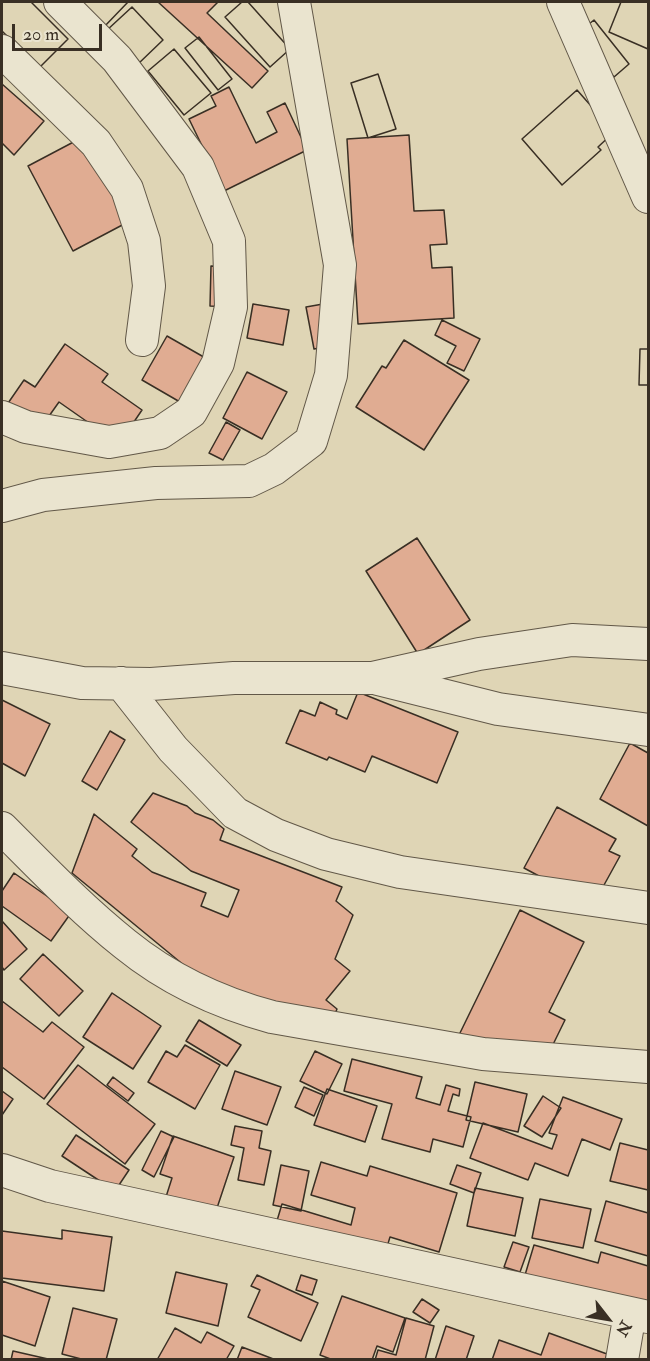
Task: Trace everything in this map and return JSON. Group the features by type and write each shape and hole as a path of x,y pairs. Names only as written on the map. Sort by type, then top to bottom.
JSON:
{"street":[{"path":"2,417 26,427 109,442 160,434 191,412 218,363 231,307 229,241 198,167 117,58 60,2"},
{"path":"2,506 43,495 145,484 249,481 274,469 311,441 331,375 340,265 294,2"},
{"path":"563,2 648,197"},
{"path":"2,51 96,143 127,189 144,241 149,285 142,340"},
{"path":"2,668 82,683 151,684 234,678 372,678 480,654 572,640 648,644"},
{"path":"372,678 498,709 648,730"},
{"path":"121,683 173,749 235,813 276,835 326,854 400,872 648,908"},
{"path":"2,828 79,904 126,946 181,981 239,1008 272,1017 483,1054 648,1067"},
{"path":"2,1170 50,1186 639,1315 622,1359"}],"building":[{"path":"2,2 31,2 68,39 39,68 2,31"},
{"path":"2,2 31,2 68,39 39,68 2,31"},
{"path":"76,2 128,2 103,28"},
{"path":"76,2 128,2 103,28"},
{"path":"158,2 218,2 207,13 268,71 252,88"},
{"path":"242,2 248,2 290,49 270,67 225,17"},
{"path":"242,2 248,2 290,49 270,67 225,17"},
{"path":"621,2 648,2 648,49 609,32"},
{"path":"621,2 648,2 648,49 609,32"},
{"path":"132,7 163,40 138,64 106,31"},
{"path":"132,7 163,40 138,64 106,31"},
{"path":"594,20 629,64 614,77 579,32"},
{"path":"594,20 629,64 614,77 579,32"},
{"path":"199,37 232,79 218,90 185,48"},
{"path":"199,37 232,79 218,90 185,48"},
{"path":"174,49 211,93 184,115 148,71"},
{"path":"174,49 211,93 184,115 148,71"},
{"path":"378,74 396,129 368,138 351,83"},
{"path":"378,74 396,129 368,138 351,83"},
{"path":"2,84 44,121 14,155 2,143"},
{"path":"229,87 256,143 277,132 267,112 285,103 307,150 224,191 189,119 216,106 211,96"},
{"path":"577,90 614,132 598,147 601,150 562,185 522,139"},
{"path":"577,90 614,132 598,147 601,150 562,185 522,139"},
{"path":"409,135 414,211 444,210 447,244 430,245 432,268 452,267 454,318 358,324 347,139"},
{"path":"83,137 128,222 73,251 28,166"},
{"path":"211,266 234,267 232,307 210,306"},
{"path":"253,304 289,310 283,345 247,338"},
{"path":"323,304 331,346 314,349 306,307"},
{"path":"442,320 480,339 464,371 447,363 456,346 435,335"},
{"path":"167,336 216,364 180,402 142,380"},
{"path":"404,340 469,380 424,450 356,407 382,366 386,368"},
{"path":"65,344 108,374 102,382 142,410 119,444 59,402 37,433 4,409 24,380 35,387"},
{"path":"640,349 648,349 648,385 639,385"},
{"path":"640,349 648,349 648,385 639,385"},
{"path":"247,372 287,392 262,439 223,418"},
{"path":"226,422 240,430 223,460 209,453"},
{"path":"417,538 470,620 418,654 366,571"},
{"path":"358,692 458,732 437,783 372,756 365,772 329,757 327,760 286,743 300,710 315,716 320,702 337,710 336,714 347,719"},
{"path":"2,700 50,724 25,776 2,763"},
{"path":"110,731 125,740 97,790 82,781"},
{"path":"630,743 648,753 648,826 600,799"},
{"path":"153,793 187,806 195,813 213,820 224,829 220,840 342,887 336,901 353,915 335,959 350,971 326,1000 337,1009 328,1031 208,985 72,873 94,814 137,849 132,856 152,872 206,893 201,906 228,917 239,890 191,871 131,822"},
{"path":"557,807 616,839 609,851 620,856 593,905 524,868"},
{"path":"14,873 71,913 51,941 2,906 2,891"},
{"path":"520,910 584,942 549,1012 565,1020 542,1067 459,1035"},
{"path":"2,921 27,949 4,970 2,967"},
{"path":"43,954 83,991 59,1016 20,979"},
{"path":"112,993 161,1026 133,1069 83,1037"},
{"path":"2,1001 43,1032 52,1022 84,1047 44,1099 2,1067"},
{"path":"199,1020 241,1045 227,1066 186,1041"},
{"path":"185,1045 220,1065 195,1109 148,1082 166,1051 177,1057"},
{"path":"315,1051 342,1064 327,1094 300,1081"},
{"path":"352,1059 422,1077 416,1098 440,1105 446,1085 460,1089 459,1096 453,1094 448,1111 471,1117 463,1147 433,1139 430,1152 382,1139 392,1104 344,1091"},
{"path":"78,1065 155,1124 125,1164 47,1104"},
{"path":"235,1071 281,1087 267,1125 222,1109"},
{"path":"113,1077 134,1093 128,1101 107,1085"},
{"path":"475,1082 527,1094 518,1132 466,1120"},
{"path":"304,1087 323,1095 314,1116 295,1107"},
{"path":"327,1089 377,1106 365,1142 314,1125"},
{"path":"2,1091 13,1099 2,1115"},
{"path":"543,1096 561,1108 542,1137 524,1126"},
{"path":"563,1097 622,1119 610,1150 582,1139 568,1176 535,1163 528,1180 470,1158 483,1123 552,1149 557,1135 549,1133"},
{"path":"235,1126 262,1131 259,1148 271,1151 264,1185 238,1180 244,1148 231,1145"},
{"path":"161,1131 174,1137 154,1177 142,1170"},
{"path":"76,1135 129,1170 115,1191 62,1156"},
{"path":"173,1136 234,1157 214,1217 165,1200 172,1178 160,1174"},
{"path":"620,1143 648,1150 648,1190 610,1181"},
{"path":"321,1162 367,1176 370,1166 457,1193 439,1252 390,1237 384,1257 276,1224 282,1204 351,1225 355,1208 311,1195"},
{"path":"281,1165 309,1171 301,1211 273,1205"},
{"path":"457,1165 481,1173 474,1193 450,1184"},
{"path":"475,1188 523,1198 515,1236 467,1226"},
{"path":"540,1199 591,1209 583,1248 532,1238"},
{"path":"606,1201 648,1213 648,1256 595,1241"},
{"path":"62,1230 112,1237 104,1291 2,1278 2,1231 62,1239"},
{"path":"513,1242 529,1247 520,1272 504,1267"},
{"path":"534,1245 598,1263 601,1252 648,1266 648,1309 525,1275"},
{"path":"176,1272 227,1284 218,1326 166,1313"},
{"path":"257,1275 318,1303 301,1341 248,1317 260,1290 251,1286"},
{"path":"301,1275 317,1280 312,1295 296,1290"},
{"path":"2,1281 50,1297 35,1346 2,1335"},
{"path":"342,1296 405,1318 393,1352 377,1346 372,1360 333,1360 320,1355"},
{"path":"422,1299 439,1310 430,1323 413,1312"},
{"path":"73,1308 117,1319 106,1360 85,1360 62,1354"},
{"path":"406,1318 434,1326 425,1360 375,1360 378,1350 396,1355"},
{"path":"446,1326 474,1336 466,1360 435,1360"},
{"path":"175,1328 201,1343 207,1332 234,1346 226,1360 157,1360"},
{"path":"549,1333 607,1354 605,1360 492,1360 499,1340 541,1355"},
{"path":"242,1347 276,1360 237,1360"},
{"path":"13,1351 48,1359 48,1360 11,1360"}]}
